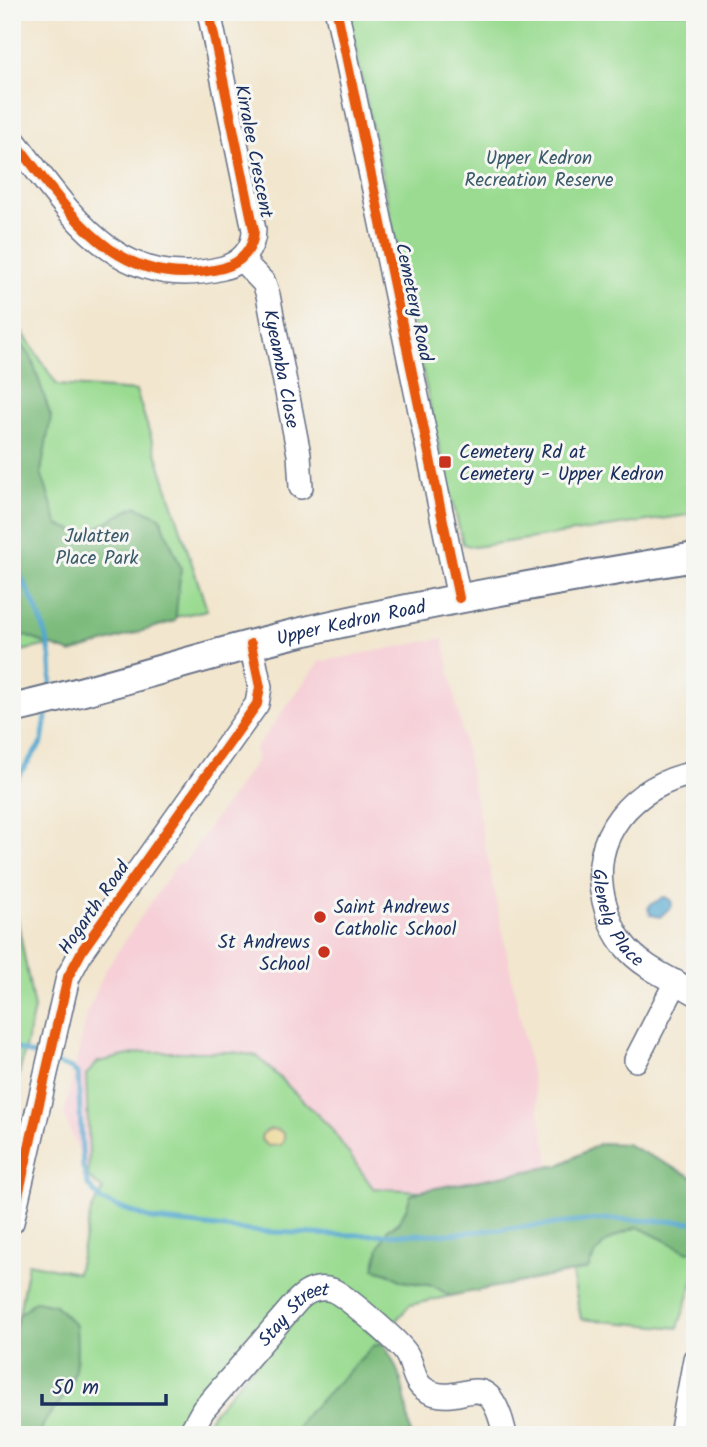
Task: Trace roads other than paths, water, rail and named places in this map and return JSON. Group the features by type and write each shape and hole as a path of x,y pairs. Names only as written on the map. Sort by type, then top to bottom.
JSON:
{"main road":[{"name":"Upper Kedron Road","path":"12,709 88,692 251,644 459,598 695,556"}],"street":[{"name":"Kirralee Crescent","path":"209,12 253,226 252,241 241,259"},
{"name":"Cemetery Road","path":"337,12 459,598"},
{"path":"12,138 85,229 120,257 146,267 177,272 222,268 241,259"},
{"name":"Kyeamba Close","path":"241,259 264,283 268,295 299,454 301,488"},
{"name":"Hogarth Road","path":"12,1222 65,986 77,958 257,704 260,687 251,644"},
{"name":"Glenelg Place","path":"685,988 638,960 623,945 613,929 601,891 602,852 616,823 644,793 667,780 695,773"},
{"path":"636,1060 685,988"},
{"name":"Stay Street","path":"189,1435 203,1410 298,1300 310,1291 324,1289 340,1293 405,1351 419,1386 426,1391 442,1395 474,1391 496,1403 505,1435"},
{"path":"681,1435 681,1422 695,1359"}],"water":[{"path":"664,897 671,900 672,906 660,917 651,915 648,909 650,905"}],"waterway":[{"path":"12,559 35,606 47,640 52,674 50,691"},
{"path":"12,785 42,742 47,711"},
{"path":"12,1047 43,1058"},
{"path":"55,1063 78,1074 83,1167 88,1185 102,1201 154,1220 252,1231 335,1235 449,1234 607,1219 694,1222"}],"place":[{"name":"Cemetery Rd at Cemetery - Upper Kedron","path":"445,462"},
{"name":"Saint Andrews Catholic School","path":"320,917"},
{"name":"St Andrews School","path":"324,952"}],"park label":[{"name":"Upper Kedron Recreation Reserve","path":"539,168"},
{"name":"Julatten Place Park","path":"97,546"}]}
